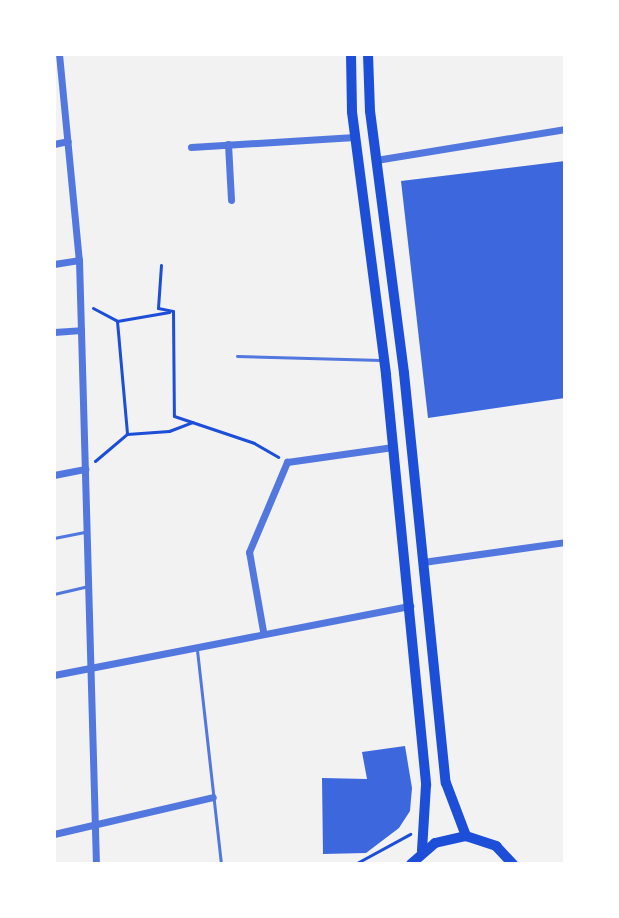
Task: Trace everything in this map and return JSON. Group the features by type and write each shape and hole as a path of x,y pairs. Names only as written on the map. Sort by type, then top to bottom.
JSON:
{"main road":[{"path":"351,54 355,137 384,360 426,785 422,851"},
{"path":"368,54 376,160 446,783 466,836"},
{"path":"411,864 422,851 450,837 466,836 496,846 513,864"}],"street":[{"path":"59,54 81,301 96,864"},
{"path":"376,160 565,129"},
{"path":"191,147 355,137"},
{"path":"54,144 68,141"},
{"path":"228,144 231,200"},
{"path":"54,264 79,260"},
{"path":"54,332 81,330"},
{"path":"263,631 249,552 287,462 393,447"},
{"path":"54,475 85,469"},
{"path":"423,562 565,542"},
{"path":"54,675 92,670 263,631 410,606"},
{"path":"54,834 213,797"}],"lane":[{"path":"237,356 384,360"},
{"path":"54,538 87,531"},
{"path":"54,594 89,587"},
{"path":"197,646 221,864"}],"path":[{"path":"161,265 158,308 173,311"},
{"path":"81,301 117,321 173,311"},
{"path":"173,311 174,416 254,443 287,462"},
{"path":"117,321 127,434"},
{"path":"85,469 127,434 169,431 192,422"},
{"path":"355,864 423,826"}],"building":[{"path":"565,161 565,398 428,418 401,181"},
{"path":"405,746 412,788 410,811 399,828 366,853 323,854 322,778 367,779 362,752"}]}
